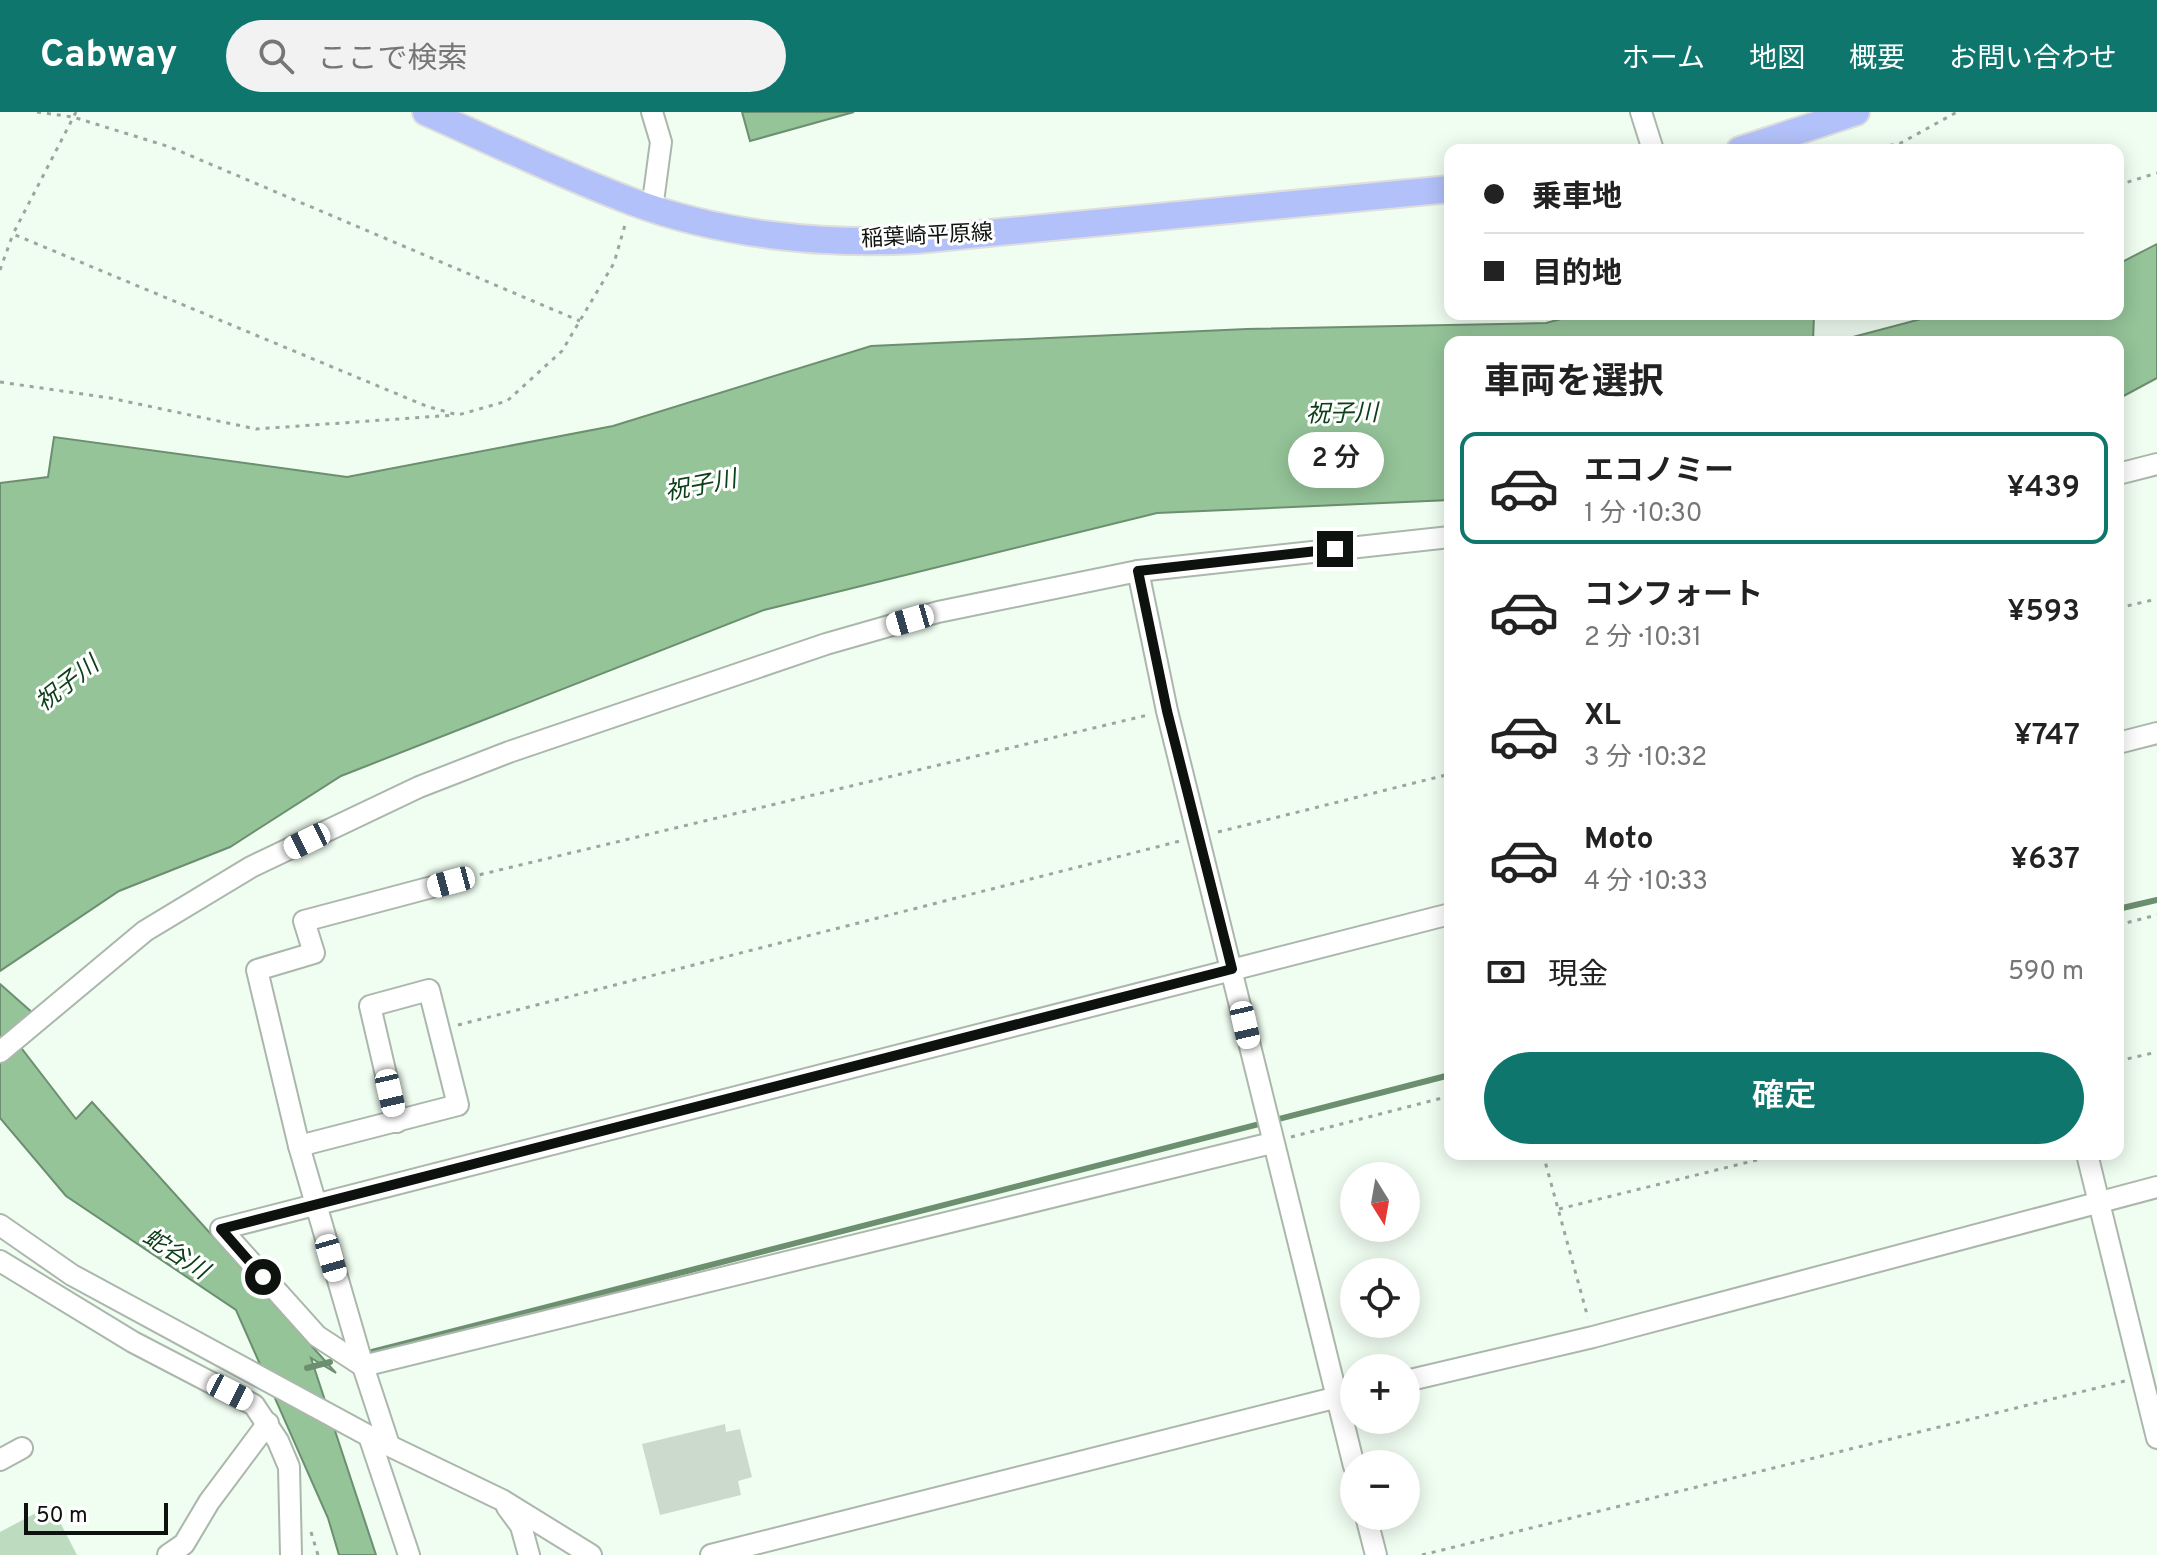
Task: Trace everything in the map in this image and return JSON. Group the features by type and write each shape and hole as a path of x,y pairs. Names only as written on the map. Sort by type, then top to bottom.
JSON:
{"main road":[{"name":"稲葉崎平原線","path":"426,112 642,205 772,234 866,243 1444,190"},
{"path":"1758,144 1856,112"}],"street":[{"path":"642,205 661,142 652,112"},
{"path":"1641,112 1651,144"},
{"path":"2124,472 2157,464"},
{"path":"0,1052 145,931 251,867 419,787 509,752 826,644 938,612 1138,571 1444,538"},
{"path":"1138,571 1167,711 1271,1138 1340,1379"},
{"path":"2124,741 2157,733"},
{"path":"389,1445 299,1146 257,970 314,953 304,921 451,882"},
{"path":"1271,1138 363,1366 317,1336 221,1229 1444,916"},
{"path":"299,1146 397,1122 458,1105 429,990 370,1006 397,1122"},
{"path":"2089,1160 2157,1438"},
{"path":"1420,1378 1593,1337 2157,1187"},
{"path":"0,1225 72,1275 210,1347 369,1436 502,1500 591,1555"},
{"path":"0,1261 133,1342 254,1405 268,1423 289,1467 291,1555"},
{"path":"133,1342 148,1315"},
{"path":"711,1555 1340,1397"},
{"path":"168,1555 184,1544 209,1502 268,1423"},
{"path":"369,1436 409,1555"},
{"path":"0,1460 22,1448"},
{"path":"502,1500 521,1526 529,1555"},
{"path":"1370,1530 1376,1555"},
{"path":"747,1555 765,1542"}],"path":[{"path":"37,112 73,117 170,147 580,321"},
{"path":"0,270 13,234 76,112"},
{"path":"1899,144 1957,112"},
{"path":"2124,183 2157,173"},
{"path":"0,382 110,398 256,429 458,415 507,401 562,351 614,263 642,205"},
{"path":"13,234 426,406 458,415"},
{"path":"2124,607 2157,599"},
{"path":"451,882 1167,711"},
{"path":"439,1030 1444,776"},
{"path":"2124,923 2157,915"},
{"path":"2124,1060 2157,1052"},
{"path":"1271,1138 1444,1097"},
{"path":"1545,1160 1593,1337"},
{"path":"1559,1209 1757,1160"},
{"path":"1422,1555 2142,1377"}],"shaded area":[{"path":"51,1505 77,1555 0,1555 0,1532"}],"water":[{"path":"742,112 854,112 750,141"},
{"path":"2157,244 2157,378 2124,396 2124,336 1857,336 1917,320 2124,320 2124,261"},
{"name":"祝子川","path":"1557,320 1814,320 1813,336 1444,336 1444,500 1157,513 764,610 341,776 230,847 119,891 0,971 0,483 48,477 54,437 347,477 613,426 871,346 1247,329 1546,323"},
{"name":"蛇谷川","path":"0,984 35,1015 9,1032 76,1119 92,1102 336,1373 311,1358 376,1555 339,1555 328,1518 236,1310 66,1196 0,1118"}],"building":[{"path":"725,1424 726,1432 740,1429 752,1477 738,1481 741,1495 660,1515 642,1444"}],"waterway":[{"path":"2124,908 2157,900"},
{"path":"368,1353 1444,1077"},
{"path":"307,1368 330,1362"}],"route":[{"path":"263,1277 221,1229 1232,969 1167,711 1138,571 1335,549"}]}
